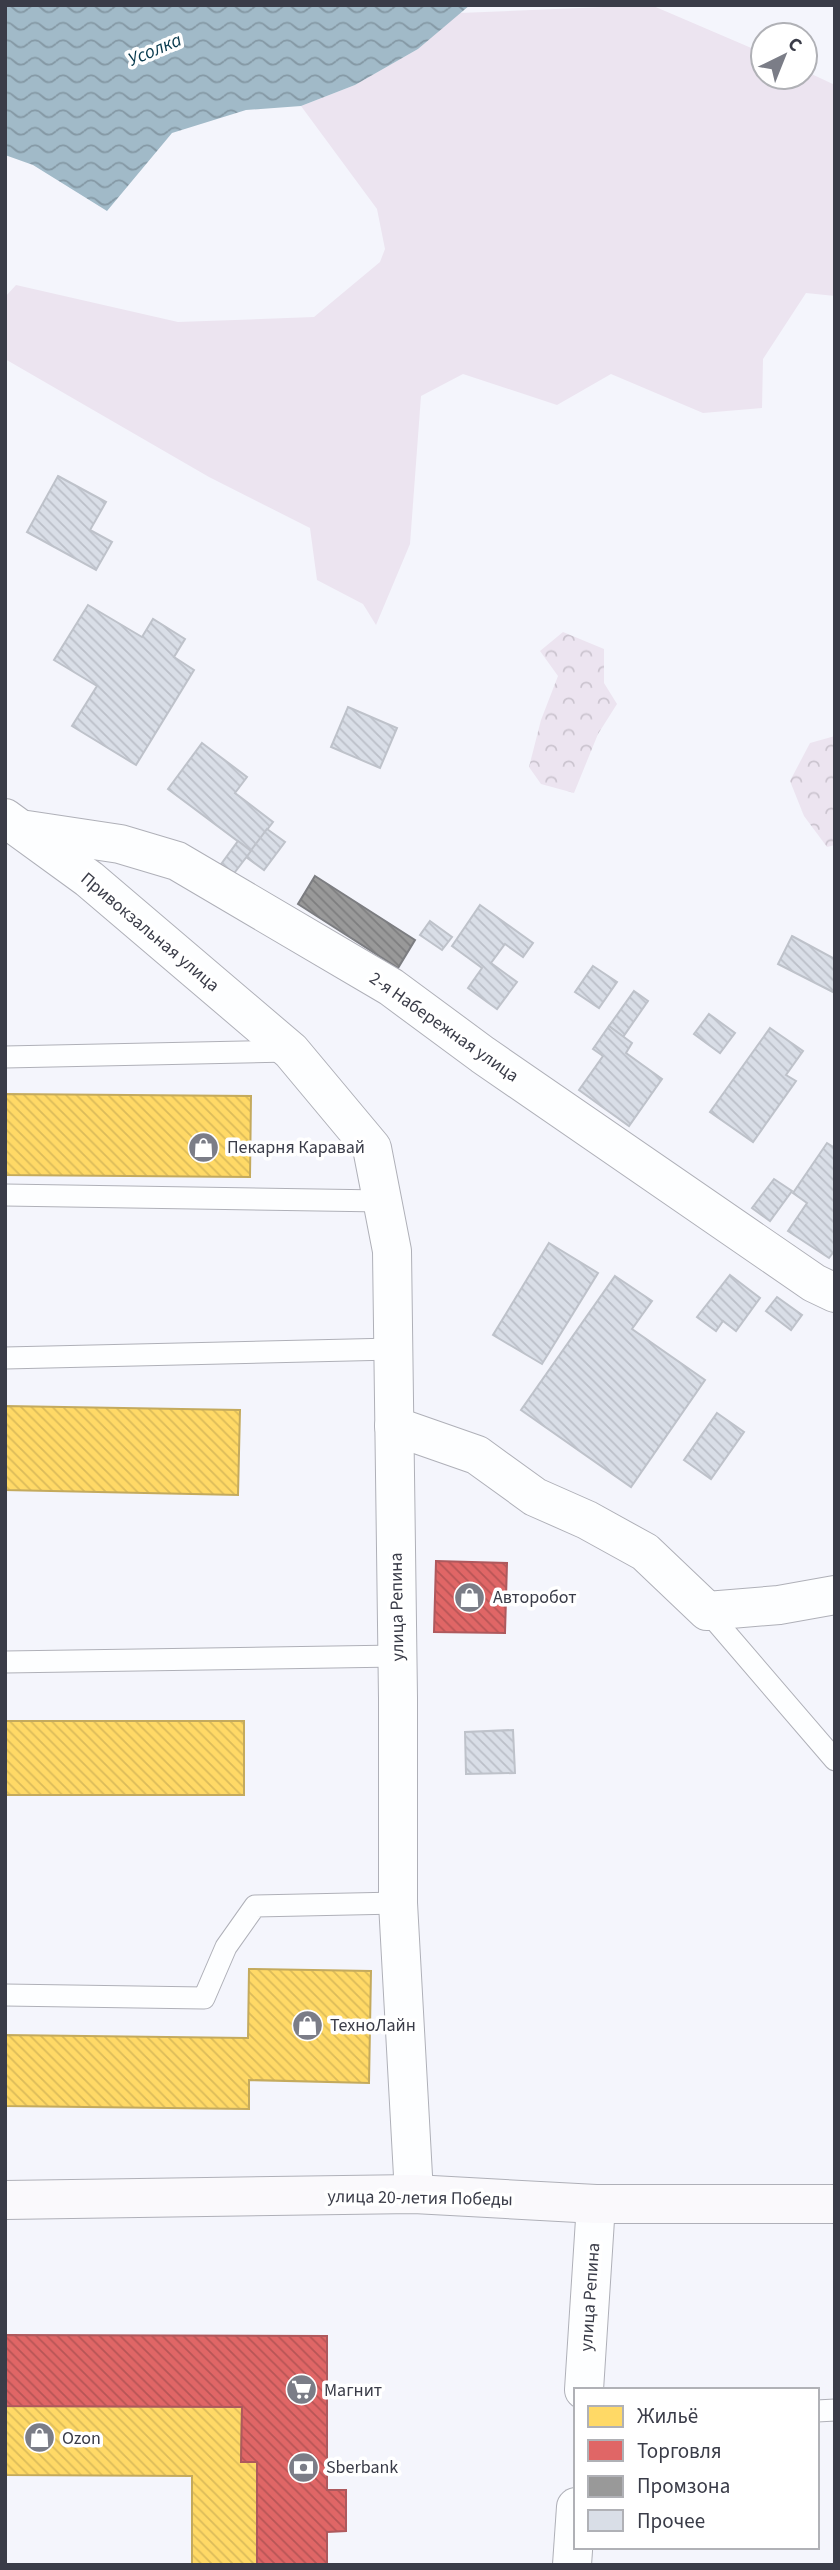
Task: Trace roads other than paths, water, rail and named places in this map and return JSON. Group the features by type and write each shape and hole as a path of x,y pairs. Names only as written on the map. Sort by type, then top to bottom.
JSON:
{"main road":[{"name":"улица 20-летия Победы","path":"5,2200 414,2194 596,2204 835,2204"}],"street":[{"name":"Привокзальная улица","path":"14,824 89,879 291,1051"},
{"name":"2-я Набережная улица","path":"14,824 120,844 177,861 391,987 484,1055 814,1283 835,1293"},
{"name":"улица Репина","path":"291,1051 372,1148 392,1251 398,1903 414,2194"},
{"path":"394,1426 477,1455 535,1497 587,1520 645,1552 707,1611 779,1605 835,1595"},
{"name":"улица Репина","path":"584,2388 596,2204"}],"lane":[{"path":"5,1057 291,1051"},
{"path":"5,1195 382,1201"},
{"path":"5,1358 393,1349"},
{"path":"707,1611 835,1760"},
{"path":"5,1662 397,1656"},
{"path":"5,1995 204,1998 226,1947 254,1906 398,1903"}],"water":[{"name":"Усолка","path":"5,5 470,5 418,49 355,85 301,106 246,110 172,133 107,211 33,165 5,155"}],"place":[{"name":"Пекарня Каравай","path":"204,1147"},
{"name":"Авторобот","path":"470,1597"},
{"name":"ТехноЛайн","path":"307,2025"},
{"name":"Магнит","path":"301,2390"},
{"name":"Ozon","path":"39,2438"},
{"name":"Sberbank","path":"303,2467"}]}
